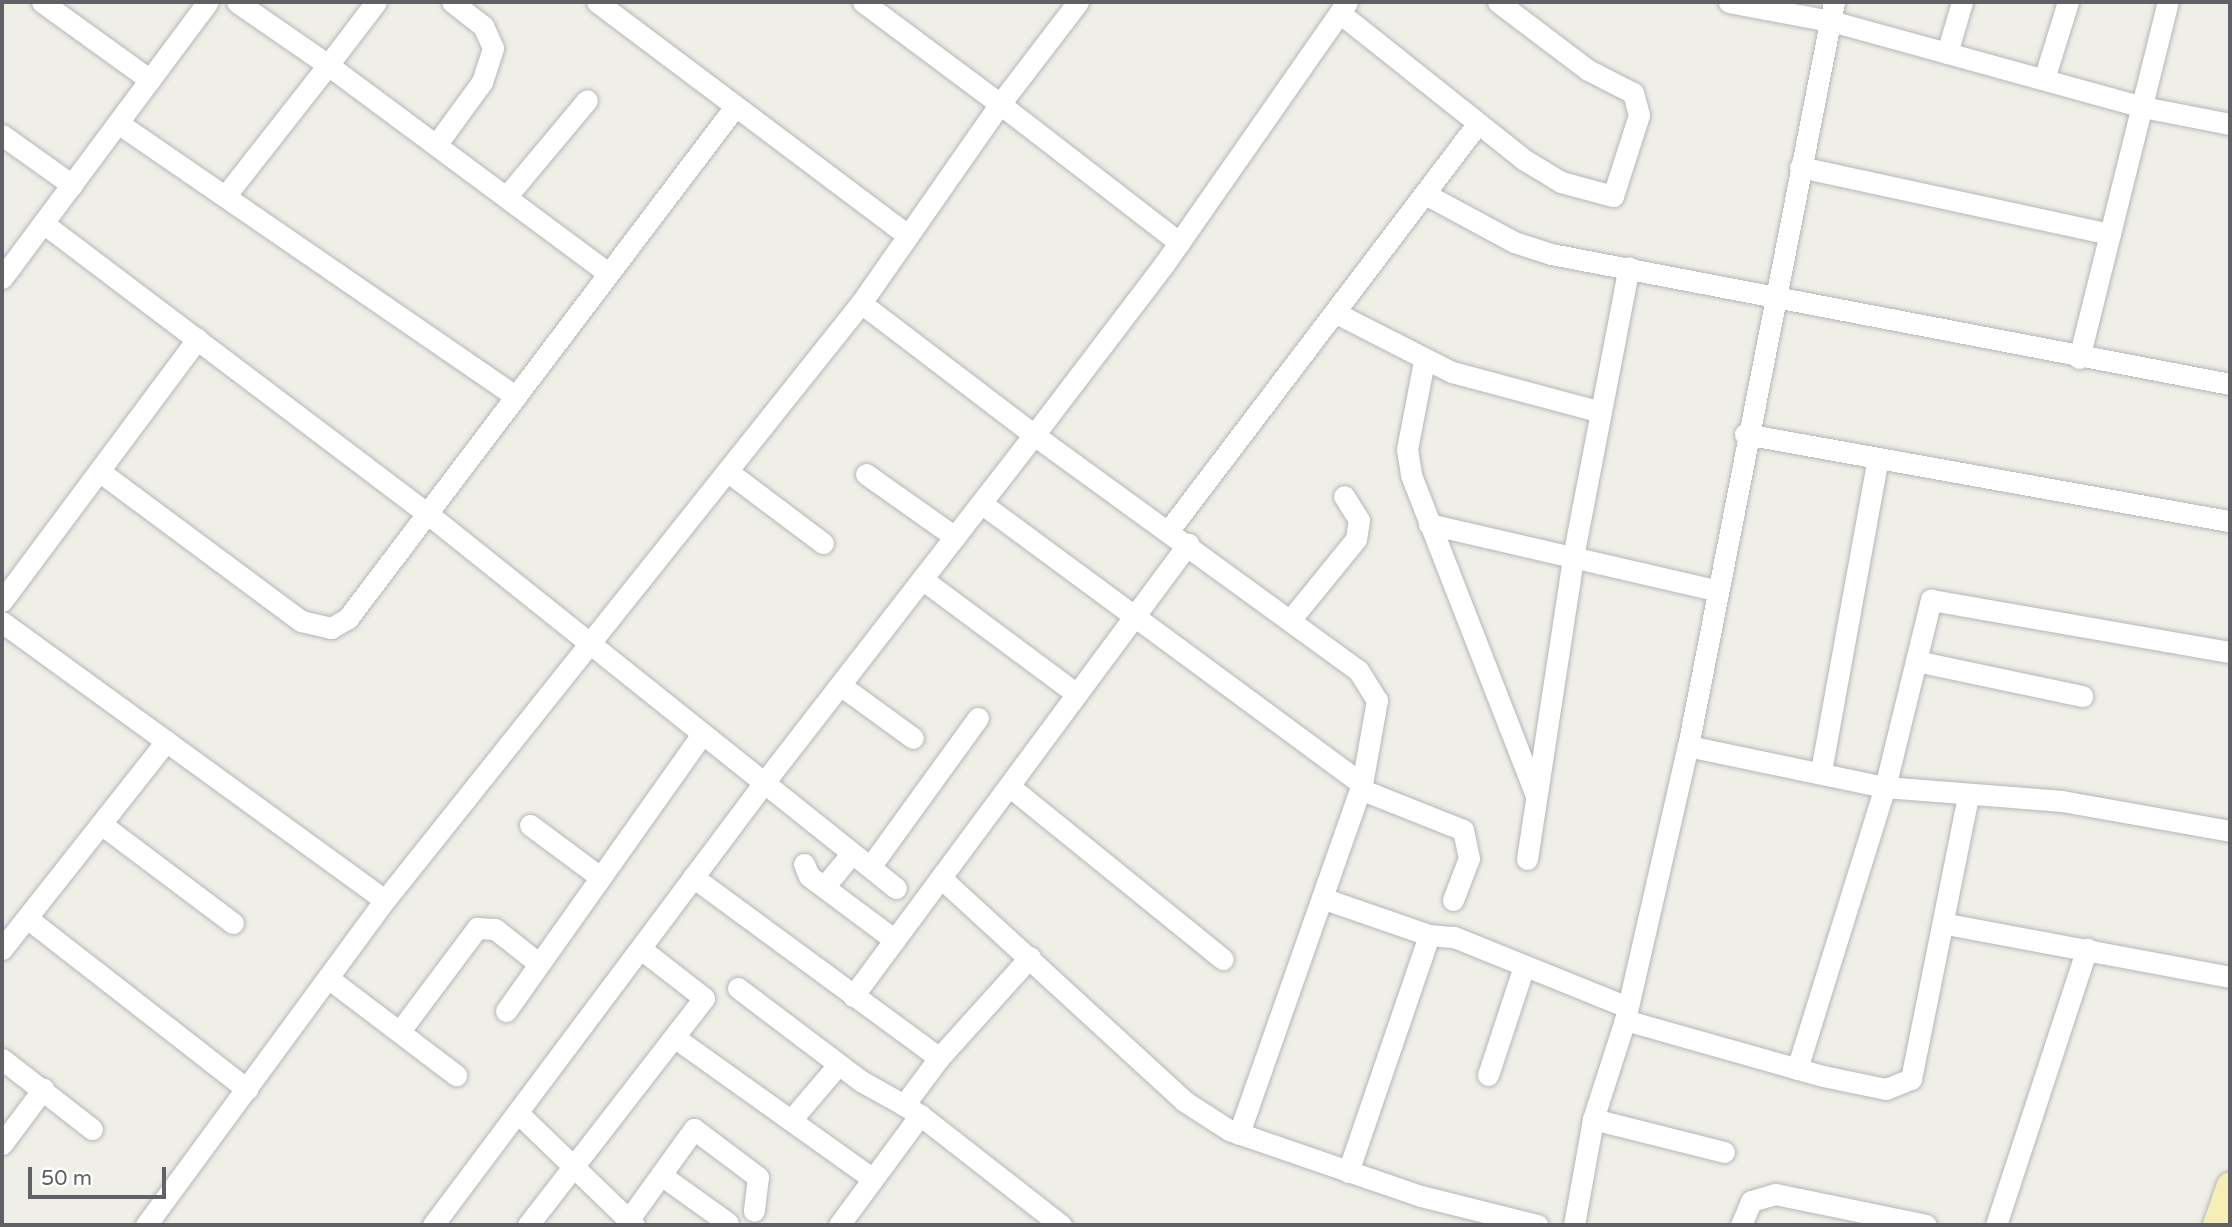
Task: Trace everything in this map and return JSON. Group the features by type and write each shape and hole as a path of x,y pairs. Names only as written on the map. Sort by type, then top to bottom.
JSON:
{"main road":[{"path":"2216,1225 2230,1185"}],"street":[{"path":"41,2 150,80"},
{"path":"2,278 208,2"},
{"path":"237,2 328,65 608,273"},
{"path":"226,195 376,2"},
{"path":"436,145 482,82 493,48 483,26 452,2"},
{"path":"597,2 734,108 906,235"},
{"path":"863,2 1180,243"},
{"path":"146,1225 385,900 861,303 1000,104 1078,2"},
{"path":"433,1225 519,1114 762,784 1180,243 1344,8 1475,127 1561,182 1606,197 1618,192 1639,115 1633,93 1588,70 1498,2"},
{"path":"1729,2 1832,11 1947,53 2143,107 2230,124"},
{"path":"1947,53 1962,2"},
{"path":"2044,79 2068,2"},
{"path":"2078,358 2168,2"},
{"path":"1574,1225 1593,1119 1626,1013 1688,746 1745,434 1832,11"},
{"path":"506,197 587,100"},
{"path":"99,471 316,628 348,618 734,108"},
{"path":"118,123 516,397"},
{"path":"1170,530 1427,195 1475,127"},
{"path":"2,135 72,186"},
{"path":"1801,167 2110,234"},
{"path":"1427,195 1514,242 1772,299 2078,358 2230,384"},
{"path":"43,223 428,514 587,647 896,888"},
{"path":"1527,859 1573,557 1629,267"},
{"path":"861,303 1034,435 1291,619 1369,682 1378,716 1361,786 1239,1134"},
{"path":"1336,313 1424,361 1601,412"},
{"path":"2,601 197,339"},
{"path":"1424,361 1407,449 1429,524 1537,797"},
{"path":"1745,434 2230,521"},
{"path":"1821,771 1878,458"},
{"path":"727,471 823,543"},
{"path":"866,474 955,537"},
{"path":"1291,619 1356,539 1359,520 1344,496"},
{"path":"981,503 1361,786 1463,830 1469,858 1453,900"},
{"path":"1429,524 1716,590"},
{"path":"853,996 1188,544"},
{"path":"922,579 1077,694"},
{"path":"1797,1069 1885,787 1931,600 2230,652"},
{"path":"2,622 385,900"},
{"path":"1916,661 2082,696"},
{"path":"840,685 913,738"},
{"path":"870,867 978,718"},
{"path":"506,1011 701,736"},
{"path":"2,949 166,741"},
{"path":"1688,746 1821,771 1885,787 1968,797 2062,801 2230,831"},
{"path":"1009,786 1223,959"},
{"path":"1322,898 1429,935 1454,937 1626,1013 1797,1069 1886,1089 1911,1079 1947,924 1968,797"},
{"path":"101,824 233,923"},
{"path":"530,825 600,877"},
{"path":"824,887 852,853"},
{"path":"804,864 824,887 895,940"},
{"path":"693,877 939,1058"},
{"path":"941,878 1184,1101 1239,1134 1348,1172 1537,1225"},
{"path":"27,918 247,1088"},
{"path":"1947,924 2230,977"},
{"path":"400,1031 477,928 495,929 538,963"},
{"path":"1348,1172 1429,935"},
{"path":"528,1225 704,998 641,948"},
{"path":"1996,1225 2087,949"},
{"path":"839,1225 873,1179 939,1058 1030,957"},
{"path":"1488,1075 1524,966"},
{"path":"328,978 456,1075"},
{"path":"738,988 838,1065 912,1110 1061,1225"},
{"path":"674,1037 873,1179"},
{"path":"2,1059 92,1129"},
{"path":"791,1120 838,1065"},
{"path":"2,1144 43,1089"},
{"path":"519,1114 631,1222 694,1129 758,1177 754,1211"},
{"path":"1593,1119 1724,1152"},
{"path":"661,1175 728,1223"},
{"path":"1741,1225 1760,1194 1856,1218 1926,1225"}]}
